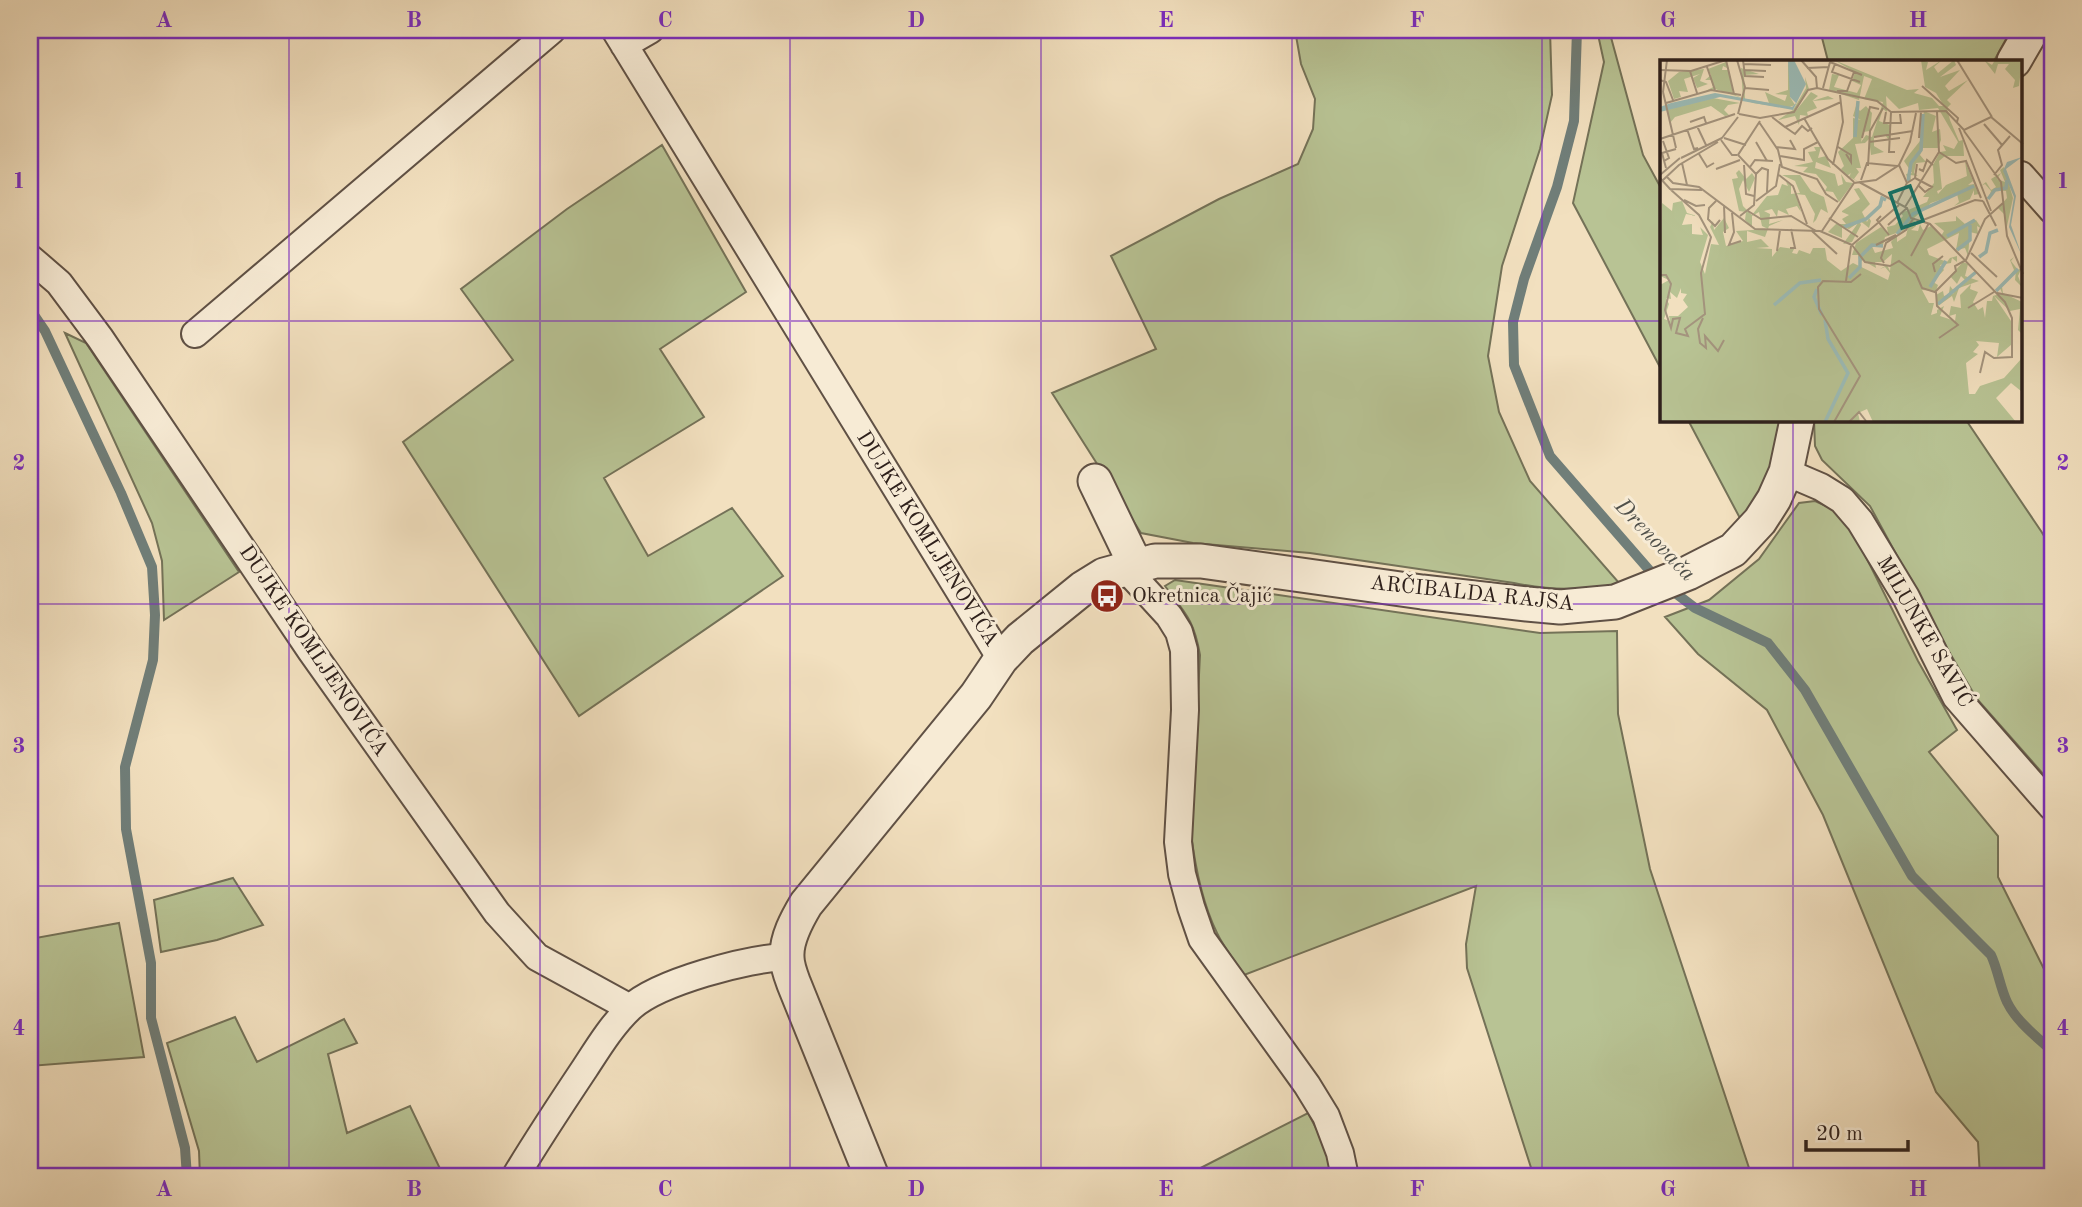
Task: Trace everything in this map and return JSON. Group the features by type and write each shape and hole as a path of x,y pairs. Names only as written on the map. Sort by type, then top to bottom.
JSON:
{"street":[{"path":"195,334 552,30"},
{"name":"DUJKE KOMLJENOVIĆA","path":"650,30 619,37 1001,659 976,696 806,904 796,921 786,957"},
{"path":"2015,60 2032,30"},
{"path":"2022,176 2052,210"},
{"name":"DUJKE KOMLJENOVIĆA","path":"30,258 59,283 100,338 311,652 497,913 537,957 630,1008"},
{"name":"ARČIBALDA RAJSA","path":"1001,659 1020,639 1083,588 1104,575 1155,561 1201,561 1422,592 1560,607 1615,602 1688,573 1733,550 1760,522 1786,472 1797,422"},
{"name":"MILUNKE SAVIĆ","path":"1786,472 1821,487 1842,500 1860,521 1906,597 1956,697 2052,807"},
{"path":"1095,481 1131,567 1169,616 1179,632 1184,649 1185,710 1178,842 1182,874 1202,939 1307,1085 1326,1116 1340,1153 1345,1177"},
{"path":"515,1177 602,1043 630,1008 653,994 687,980 766,957 786,957 794,984 873,1177"}],"green space":[{"path":"1295,30 1550,30 1552,95 1540,149 1502,266 1488,356 1499,412 1530,481 1620,584 1580,588 1542,587 1310,553 1193,543 1141,533 1052,393 1156,349 1111,256 1219,199 1298,164 1313,129 1315,99 1301,64"},
{"path":"1597,30 1609,30 1643,155 1660,186 1660,367 1573,203 1604,62"},
{"path":"1820,30 2011,30 1995,60 1828,60"},
{"path":"662,145 746,292 660,349 704,417 604,478 648,556 732,508 783,576 579,716 403,442 513,360 461,289 567,209"},
{"path":"65,333 86,343 239,572 164,620 162,561 152,523"},
{"path":"1689,422 1783,422 1774,464 1742,522"},
{"path":"1814,422 1967,422 2052,549 2052,784 1977,699 1870,506 1822,460 1815,446"},
{"path":"1815,501 1835,510 1853,531 1918,661 1957,730 1929,752 1998,836 1998,877 2052,985 2052,1177 1980,1177 1978,1142 1936,1092 1823,815 1767,710 1698,654 1665,617 1709,600 1759,559 1799,503"},
{"path":"1175,580 1540,633 1617,631 1618,714 1650,869 1752,1177 1534,1177 1467,968 1466,944 1476,886 1244,975 1223,944 1212,921 1203,896 1195,858 1191,833 1200,655 1192,625 1165,586"},
{"path":"233,878 263,925 217,940 161,952 154,900"},
{"path":"119,923 144,1057 30,1066 30,939"},
{"path":"235,1017 257,1062 344,1019 357,1043 328,1054 347,1133 410,1106 444,1177 200,1177 199,1151 167,1043"},
{"path":"1308,1113 1324,1143 1332,1177 1183,1177"}],"waterway":[{"name":"Drenovača","path":"1577,30 1574,121 1557,187 1524,279 1513,322 1514,365 1550,456 1657,579 1695,608 1768,643 1805,690 1912,876 1991,955 2011,1009 2052,1051"},
{"path":"30,309 45,331 121,493 152,567 155,615 153,660 125,767 126,829 151,963 151,1018 185,1148 187,1177"}],"place":[{"name":"Okretnica Čajić","path":"1107,596"}]}
